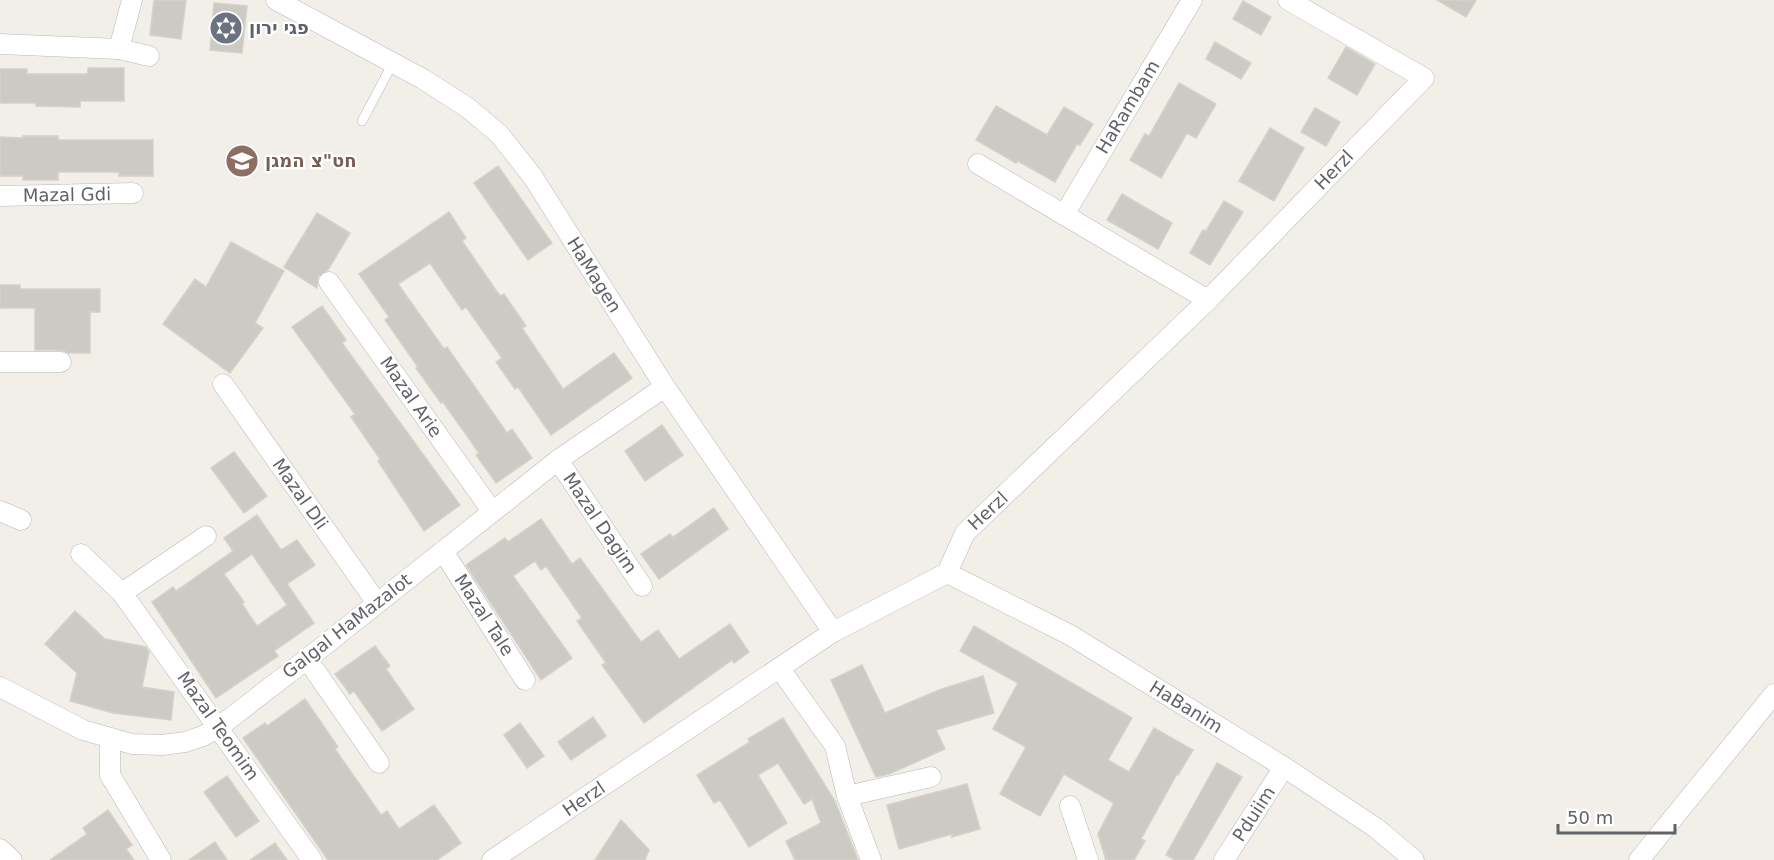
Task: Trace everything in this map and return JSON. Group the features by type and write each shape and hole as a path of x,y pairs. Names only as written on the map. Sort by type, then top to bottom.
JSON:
{"street":[{"path":"119,49 132,0"},
{"name":"HaMagen","path":"276,0 423,79 468,108 499,134 533,177 665,387 833,632"},
{"name":"HaRambam","path":"1064,215 1192,0"},
{"name":"Herzl","path":"492,860 833,632 947,573 965,532 1208,300 1424,78 1288,0"},
{"path":"0,44 119,49 149,56"},
{"path":"978,164 1208,300"},
{"name":"Mazal Gdi","path":"0,196 133,194"},
{"name":"Mazal Arie","path":"330,282 492,512"},
{"path":"0,362 61,362"},
{"name":"Mazal Dli","path":"223,384 377,603"},
{"name":"Galgal HaMazalot","path":"0,687 83,730 132,744 162,746 203,736 219,727 307,659 558,460 665,387"},
{"name":"Mazal Dagim","path":"558,460 642,586"},
{"path":"0,512 21,520"},
{"path":"123,593 206,536"},
{"name":"Mazal Tale","path":"443,551 525,680"},
{"name":"Mazal Teomim","path":"81,554 123,593 312,860"},
{"name":"HaBanim","path":"947,573 1070,635 1284,767 1376,828 1414,860"},
{"path":"307,659 378,763"},
{"path":"780,669 835,746 847,796 871,860"},
{"path":"1639,860 1774,694"},
{"path":"110,738 110,775 161,860"},
{"name":"Pduiim","path":"1224,860 1284,767"},
{"path":"847,796 931,777"},
{"path":"1070,806 1088,860"},
{"path":"0,849 12,860"}],"lane":[{"path":"362,121 393,63"}],"building":[{"path":"154,0 186,0 181,39 150,35"},
{"path":"1437,0 1476,0 1466,17"},
{"path":"1243,1 1271,17 1261,35 1233,19"},
{"path":"214,3 247,6 242,53 210,50"},
{"path":"1215,42 1251,63 1241,79 1206,59"},
{"path":"1346,47 1375,64 1357,95 1328,78"},
{"path":"88,68 124,68 124,101 80,101 80,107 0,103 0,69 27,69 27,74 88,74"},
{"path":"1179,83 1216,104 1196,138 1187,133 1161,178 1130,160 1145,134 1149,136"},
{"path":"996,106 1047,135 1064,107 1093,124 1080,145 1077,144 1055,182 976,140"},
{"path":"1315,108 1340,122 1326,146 1301,132"},
{"path":"1270,128 1304,148 1274,201 1239,181"},
{"path":"23,136 58,136 58,140 153,140 153,176 119,176 119,172 58,172 58,180 23,180 23,176 0,176 0,137 23,138"},
{"path":"498,166 552,243 528,260 474,183"},
{"path":"1122,194 1172,223 1158,249 1107,220"},
{"path":"1224,201 1243,212 1210,265 1190,253"},
{"path":"449,212 466,238 462,241 500,296 504,294 526,326 522,328 563,389 614,353 632,378 551,435 518,387 515,389 496,362 502,358 466,307 462,310 430,263 398,284 444,349 447,347 507,433 512,429 532,458 496,483 476,455 479,453 416,368 418,367 385,320 389,317 359,274"},
{"path":"317,213 350,233 328,270 318,277 317,288 284,267"},
{"path":"231,242 284,271 255,323 263,328 230,373 163,324 195,279 206,287"},
{"path":"0,285 20,285 20,289 100,289 100,312 90,312 90,353 35,350 35,308 0,308"},
{"path":"322,306 346,340 342,343 460,505 424,531 351,417 355,414 292,327"},
{"path":"662,425 683,455 645,481 625,451"},
{"path":"234,452 267,496 244,513 211,468"},
{"path":"714,508 728,529 659,579 641,554 670,534 673,537"},
{"path":"257,515 281,550 297,540 315,565 287,584 314,623 274,651 278,656 216,698 152,602 173,587 176,591 233,551 224,538","holes":["252,554 287,605 257,626 242,604 244,602 224,574"]},
{"path":"541,519 572,564 580,558 641,642 658,630 679,659 730,624 749,652 734,663 732,660 644,723 602,665 606,663 577,621 582,618 546,566 541,570 535,561 513,576 572,658 541,680 466,565 505,538 508,542"},
{"path":"75,611 105,639 146,647 149,652 142,687 174,692 171,720 113,713 70,701 77,673 45,644"},
{"path":"974,626 1132,718 1108,760 1129,772 1154,728 1193,750 1141,839 1145,841 1134,860 1106,860 1098,834 1114,803 1064,774 1040,816 1000,794 1026,747 993,729 1018,683 960,651"},
{"path":"375,646 390,666 386,669 414,709 382,731 354,691 350,694 335,674"},
{"path":"862,665 885,713 939,690 983,676 994,713 936,730 945,749 889,774 876,777 831,680"},
{"path":"305,699 338,747 335,749 381,815 387,811 399,829 434,805 461,843 437,860 328,860 243,738 265,723 267,726"},
{"path":"593,717 606,736 571,760 558,742"},
{"path":"783,718 835,801 858,860 795,860 786,841 821,823 812,799 804,804 778,763 758,775 787,823 749,847 720,800 714,803 697,775 750,742 748,739"},
{"path":"520,723 544,756 527,768 504,735"},
{"path":"1217,763 1242,777 1193,860 1175,860 1166,855"},
{"path":"227,776 259,821 236,837 204,792"},
{"path":"967,784 980,829 952,837 952,834 899,849 887,805"},
{"path":"108,810 132,845 126,849 134,860 50,860 87,834 83,828"},
{"path":"621,820 649,850 645,860 595,860"},
{"path":"215,842 227,860 189,860"},
{"path":"275,843 287,860 250,860"}],"place":[{"name":"פגי ירון","path":"226,28"},
{"name":"חט\"צ המגן","path":"242,161"}]}
